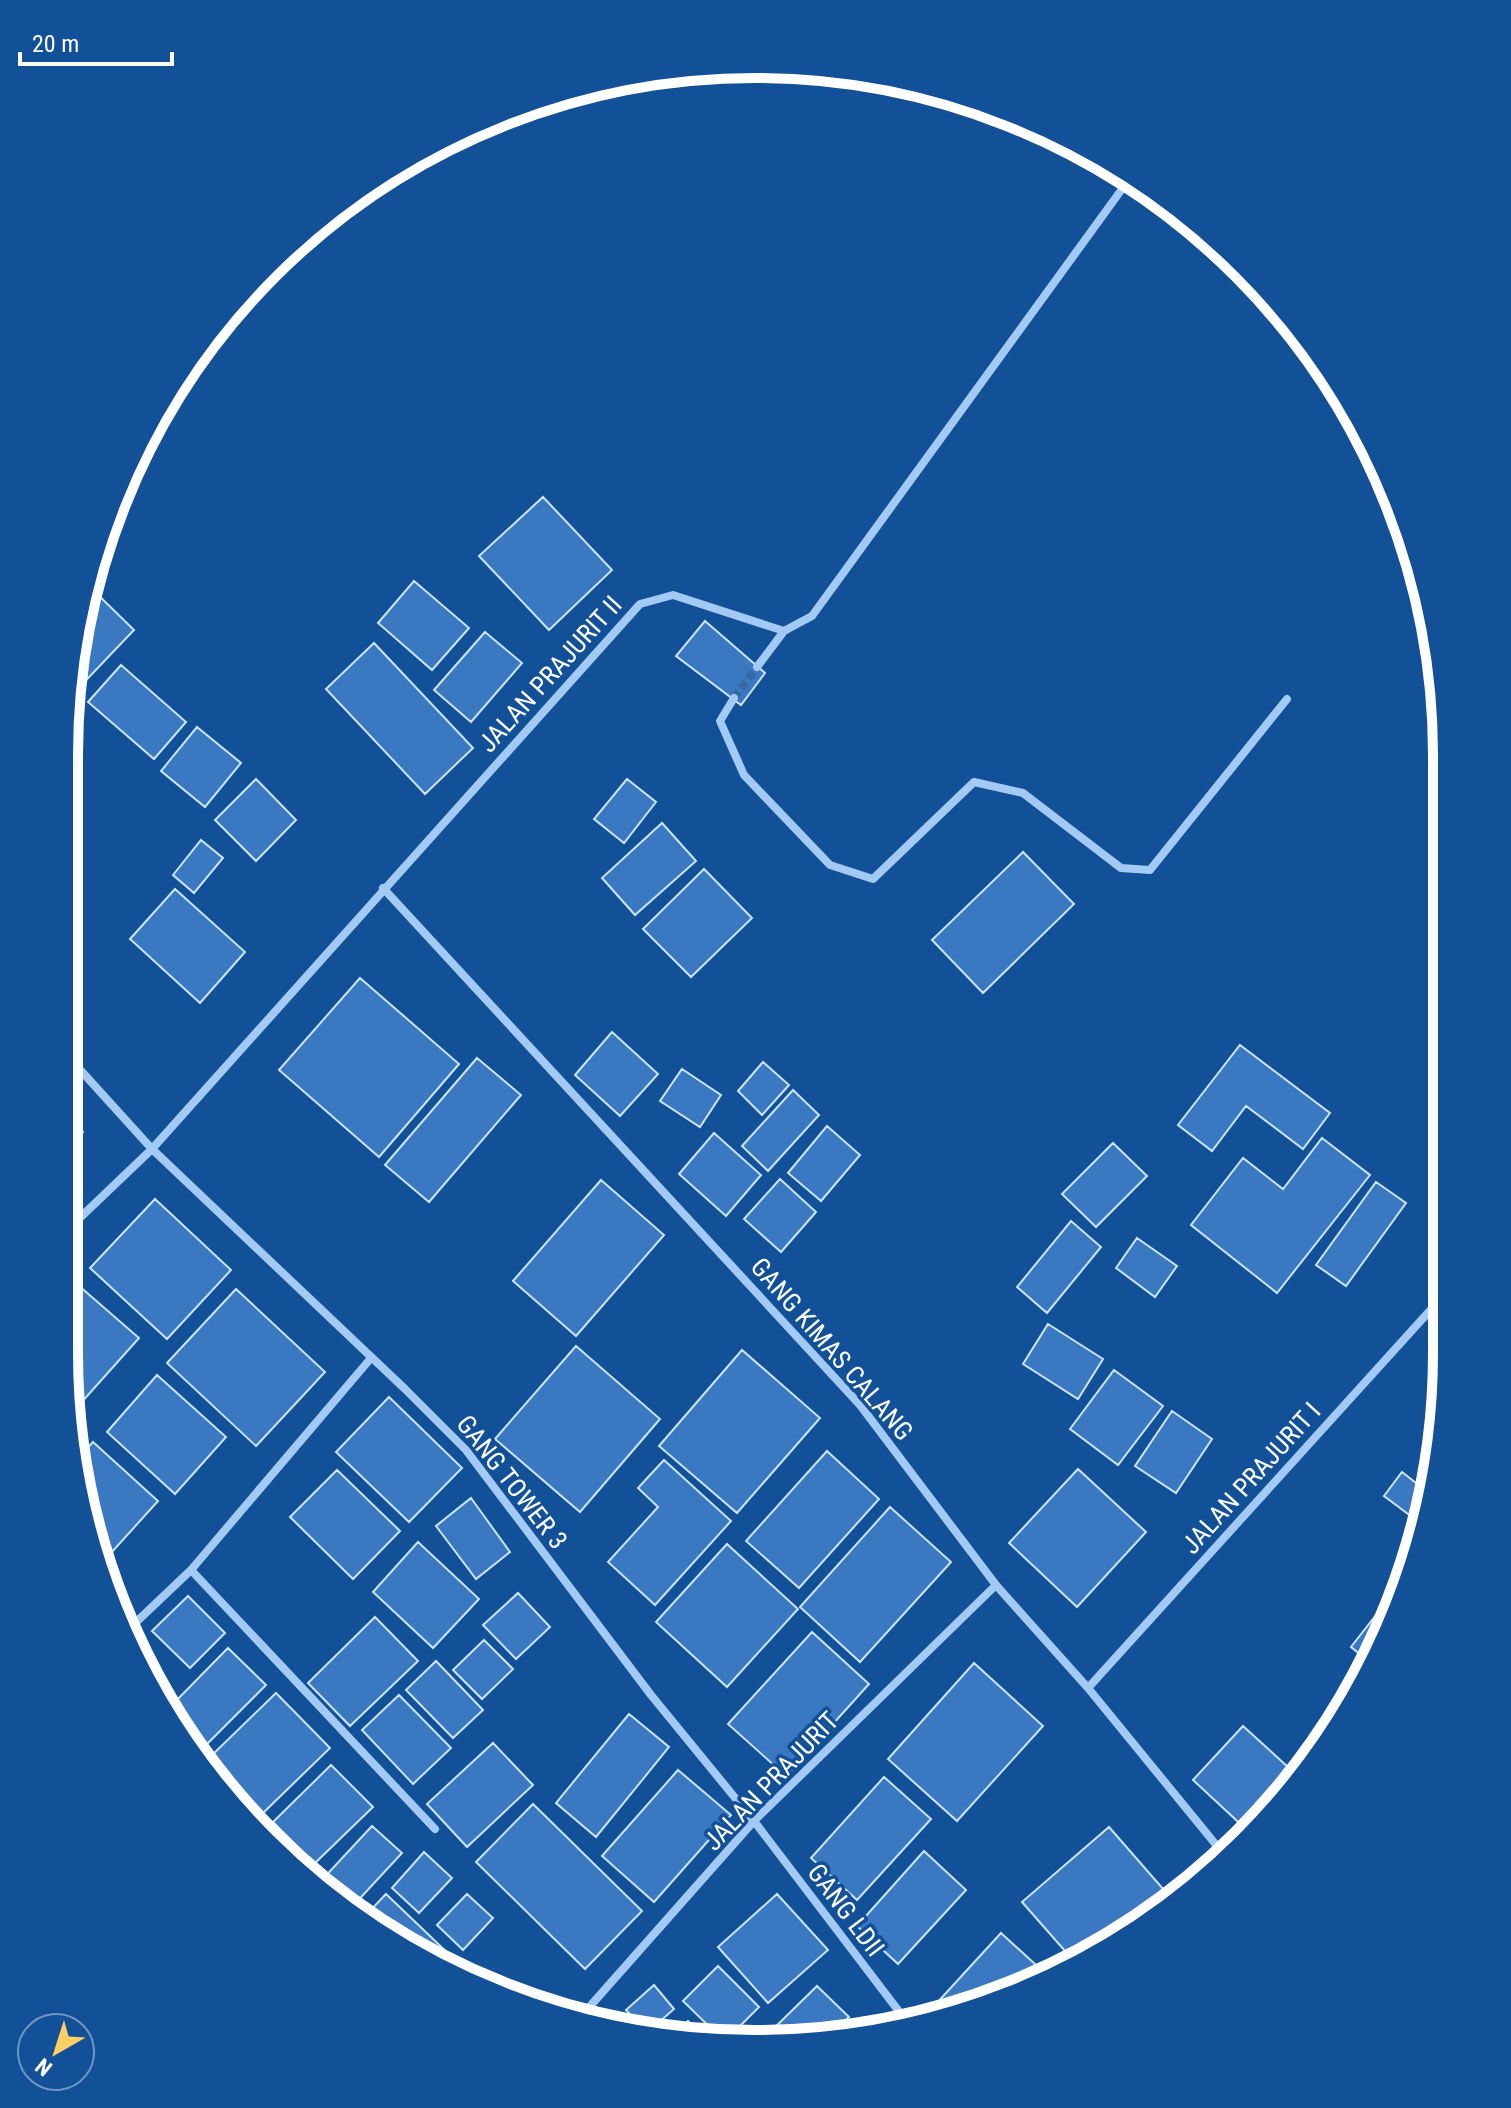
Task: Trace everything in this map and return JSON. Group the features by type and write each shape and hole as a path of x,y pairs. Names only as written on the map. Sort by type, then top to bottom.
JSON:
{"street":[{"path":"757,667 784,631 812,616 834,588 1124,187"},
{"name":"JALAN PRAJURIT II","path":"78,1220 152,1149 640,604 673,595 784,631"},
{"path":"734,698 720,721 744,775 830,865 873,879 974,782 1023,793 1121,868 1150,870 1287,699"},
{"name":"GANG KIMAS CALANG","path":"383,888 860,1405 996,1585 1088,1688 1218,1847"},
{"name":"GANG TOWER 3","path":"78,1067 152,1149 466,1450 651,1695 754,1821"},
{"name":"JALAN PRAJURIT I","path":"1088,1688 1433,1307"},
{"path":"135,1623 191,1570 371,1358"},
{"path":"191,1570 435,1829"},
{"name":"JALAN PRAJURIT","path":"588,2009 754,1821 996,1585"},
{"name":"GANG LDII","path":"754,1821 901,2014"}],"building":[{"path":"543,497 612,570 549,630 479,556"},
{"path":"414,581 469,628 432,670 378,623"},
{"path":"98,594 134,630 82,684"},
{"path":"705,621 765,673 741,705 676,656"},
{"path":"485,632 522,663 471,722 434,690"},
{"path":"374,643 473,748 425,794 326,689"},
{"path":"121,665 186,722 154,759 88,702"},
{"path":"197,727 241,763 205,807 161,771"},
{"path":"256,779 296,820 256,861 215,820"},
{"path":"627,779 656,802 624,843 594,819"},
{"path":"662,823 696,861 635,915 602,878"},
{"path":"201,840 223,858 194,893 173,875"},
{"path":"1023,852 1074,904 983,993 932,940"},
{"path":"704,869 752,918 691,977 643,929"},
{"path":"175,889 245,952 200,1003 130,939"},
{"path":"360,978 459,1064 379,1157 279,1070"},
{"path":"612,1032 658,1074 620,1116 575,1075"},
{"path":"1240,1045 1330,1113 1303,1149 1246,1106 1212,1151 1178,1125"},
{"path":"477,1058 521,1095 429,1202 385,1165"},
{"path":"763,1062 789,1085 762,1115 738,1091"},
{"path":"682,1069 721,1095 700,1127 660,1101"},
{"path":"793,1090 819,1115 768,1171 742,1146"},
{"path":"827,1126 860,1155 821,1201 788,1173"},
{"path":"714,1133 761,1175 726,1216 679,1174"},
{"path":"1322,1138 1370,1175 1277,1293 1191,1225 1243,1158 1283,1189"},
{"path":"1113,1143 1147,1176 1096,1227 1062,1194"},
{"path":"780,1179 816,1212 781,1252 744,1219"},
{"path":"601,1180 664,1235 576,1336 513,1281"},
{"path":"1376,1182 1406,1203 1346,1286 1316,1265"},
{"path":"155,1199 231,1270 167,1339 90,1268"},
{"path":"1071,1221 1101,1247 1047,1313 1017,1287"},
{"path":"1137,1238 1177,1266 1155,1297 1116,1268"},
{"path":"78,1285 139,1338 80,1404 78,1352"},
{"path":"236,1289 325,1372 256,1446 167,1363"},
{"path":"1048,1324 1103,1359 1078,1399 1023,1364"},
{"path":"576,1346 660,1419 580,1512 495,1439"},
{"path":"742,1350 820,1418 737,1513 659,1446"},
{"path":"1114,1370 1163,1406 1118,1465 1070,1429"},
{"path":"157,1375 226,1437 175,1494 107,1432"},
{"path":"389,1397 462,1468 409,1522 336,1452"},
{"path":"1172,1411 1212,1439 1176,1493 1135,1466"},
{"path":"93,1442 158,1501 109,1555 91,1485 85,1450"},
{"path":"827,1451 879,1499 799,1588 746,1541"},
{"path":"664,1460 731,1521 655,1605 608,1562 658,1507 638,1488"},
{"path":"1078,1469 1146,1532 1077,1607 1009,1543"},
{"path":"337,1470 400,1531 353,1579 290,1517"},
{"path":"1402,1472 1420,1486 1412,1517 1384,1496"},
{"path":"471,1498 510,1552 476,1579 436,1526"},
{"path":"890,1507 951,1562 860,1662 800,1607"},
{"path":"418,1542 479,1599 433,1648 373,1592"},
{"path":"727,1544 798,1609 727,1687 656,1622"},
{"path":"518,1593 550,1627 516,1659 483,1625"},
{"path":"188,1596 225,1633 190,1668 152,1631"},
{"path":"1380,1610 1381,1611 1361,1655 1351,1647"},
{"path":"375,1617 418,1661 350,1726 308,1683"},
{"path":"812,1632 869,1684 786,1776 728,1724"},
{"path":"484,1640 513,1669 482,1699 453,1670"},
{"path":"228,1648 266,1685 205,1746 175,1702"},
{"path":"436,1661 483,1710 453,1738 406,1690"},
{"path":"974,1663 1043,1726 957,1821 888,1759"},
{"path":"276,1693 330,1748 262,1814 211,1756"},
{"path":"399,1695 451,1748 413,1784 362,1730"},
{"path":"629,1714 669,1747 596,1837 556,1803"},
{"path":"1243,1726 1290,1769 1241,1825 1193,1780"},
{"path":"493,1743 533,1785 467,1847 427,1804"},
{"path":"331,1765 373,1807 314,1864 273,1822"},
{"path":"678,1770 731,1815 654,1902 602,1856"},
{"path":"884,1777 931,1819 857,1900 811,1858"},
{"path":"533,1804 642,1911 585,1969 476,1862"},
{"path":"372,1826 402,1853 358,1901 326,1876"},
{"path":"1109,1827 1166,1892 1132,1916 1067,1953 1022,1902"},
{"path":"924,1851 966,1890 898,1964 857,1926"},
{"path":"424,1852 452,1878 419,1913 392,1888"},
{"path":"386,1894 454,1959 417,1939 371,1910"},
{"path":"467,1894 493,1918 463,1950 437,1925"},
{"path":"777,1894 828,1950 768,2003 718,1947"},
{"path":"1001,1933 1039,1967 973,1994 934,2006"},
{"path":"718,1966 759,2007 736,2030 712,2029 683,2001"},
{"path":"654,1985 674,2009 659,2023 634,2019 626,2010"},
{"path":"817,1986 849,2017 841,2024 773,2030"}],"tunnel":[{"path":"734,698 757,667"}]}
